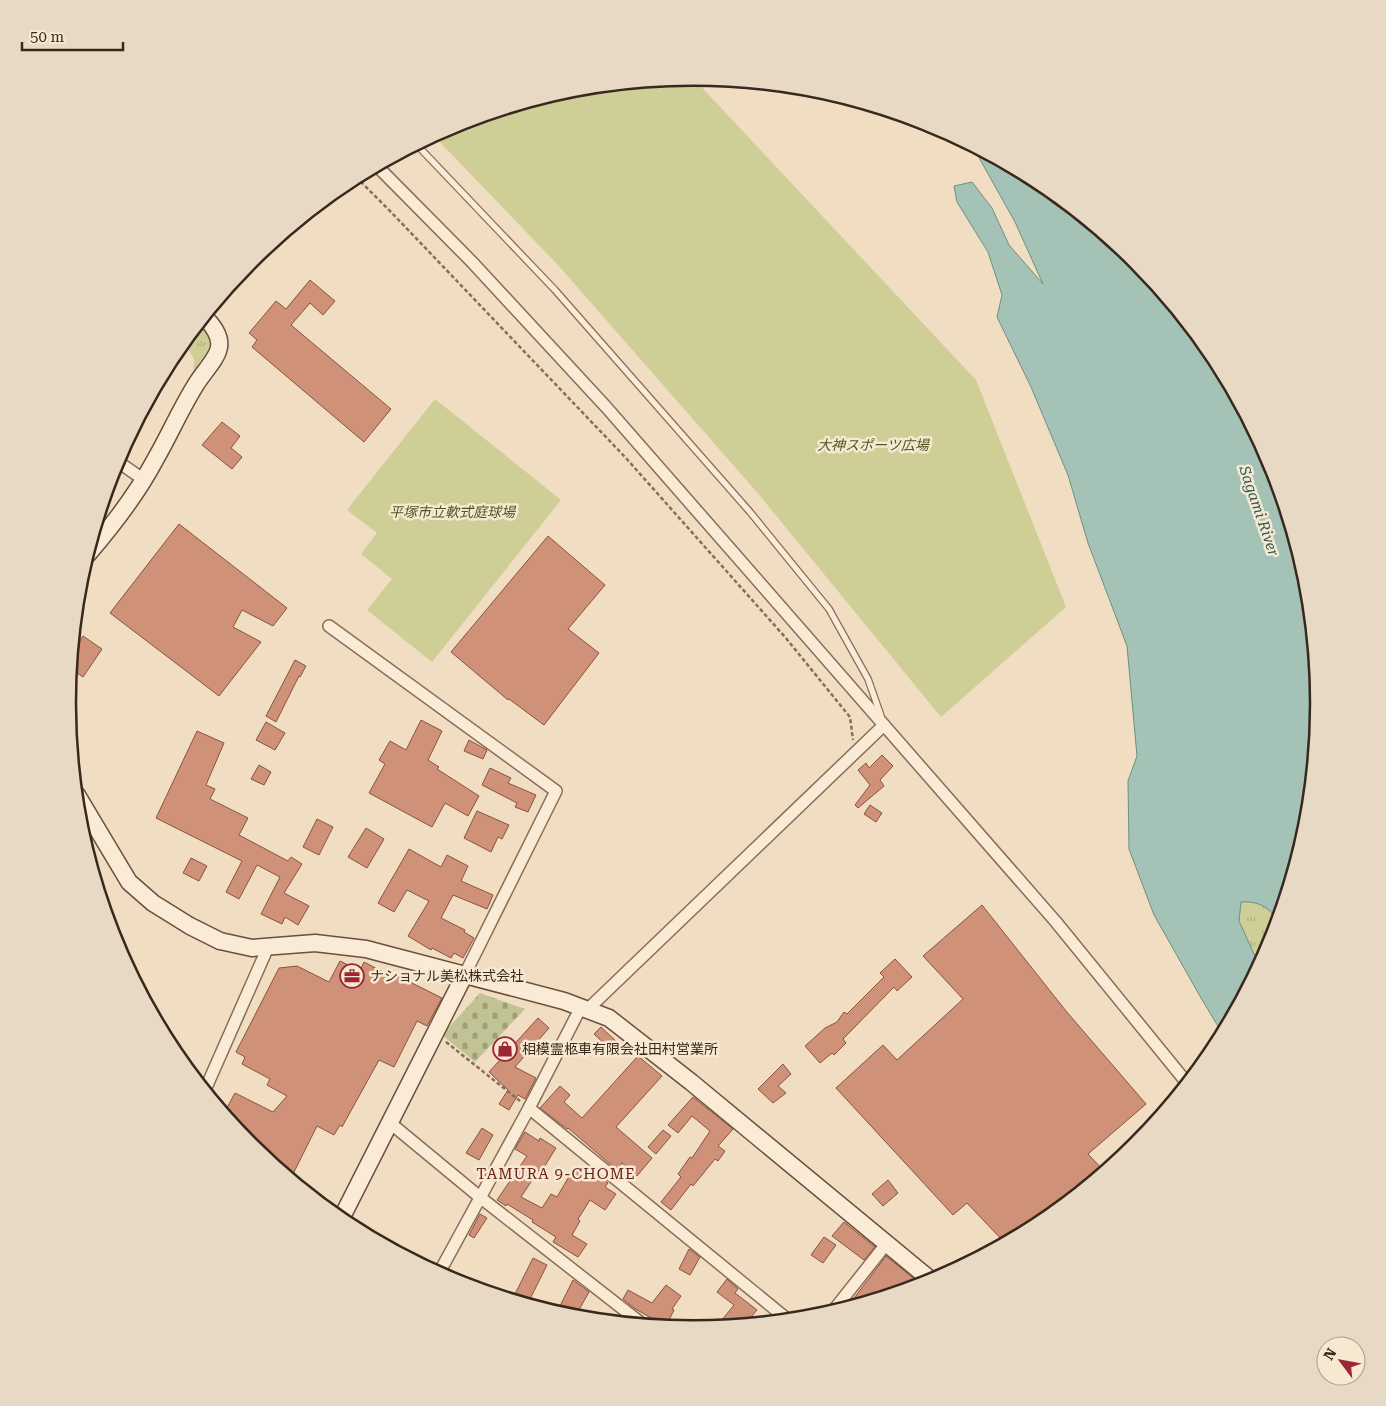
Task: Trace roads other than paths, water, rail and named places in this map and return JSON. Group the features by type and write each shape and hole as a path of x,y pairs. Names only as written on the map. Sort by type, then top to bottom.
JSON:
{"street":[{"path":"382,171 478,269 584,383 1079,949 1182,1077"},
{"path":"97,542 129,502 154,462 191,393 220,347 217,334 209,321"},
{"path":"124,466 137,475"},
{"path":"329,626 556,792 345,1212"},
{"path":"443,1266 584,1008 617,979 884,725"},
{"path":"86,812 129,882 153,903 190,926 220,941 252,948 316,943 366,949 465,974 584,1008 609,1018 684,1076 925,1275"},
{"path":"208,1083 268,947"},
{"path":"529,1108 780,1313"},
{"path":"389,1122 481,1198 632,1316"},
{"path":"840,1302 887,1242"}],"lane":[{"path":"422,149 555,290 750,512 829,609 868,680 884,725"}],"water":[{"name":"Sagami River","path":"978,157 1036,190 1068,214 1100,239 1157,296 1206,360 1246,430 1263,467 1289,543 1298,583 1308,663 1310,703 1304,784 1289,863 1272,914 1262,905 1252,902 1241,902 1239,921 1255,956 1218,1026 1154,915 1129,849 1128,781 1137,756 1127,646 1088,543 1068,475 1031,387 997,317 1002,295 988,252 957,202 954,186 972,182 992,208 1009,245 1043,284 1015,222"}],"place":[{"name":"ナショナル美松株式会社","path":"352,976"},
{"name":"相模霊柩車有限会社田村営業所","path":"505,1049"}],"district":[{"name":"TAMURA 9-CHOME","path":"556,1174"}],"park label":[{"name":"大神スポーツ広場","path":"873,445"},
{"name":"平塚市立軟式庭球場","path":"452,512"}]}
